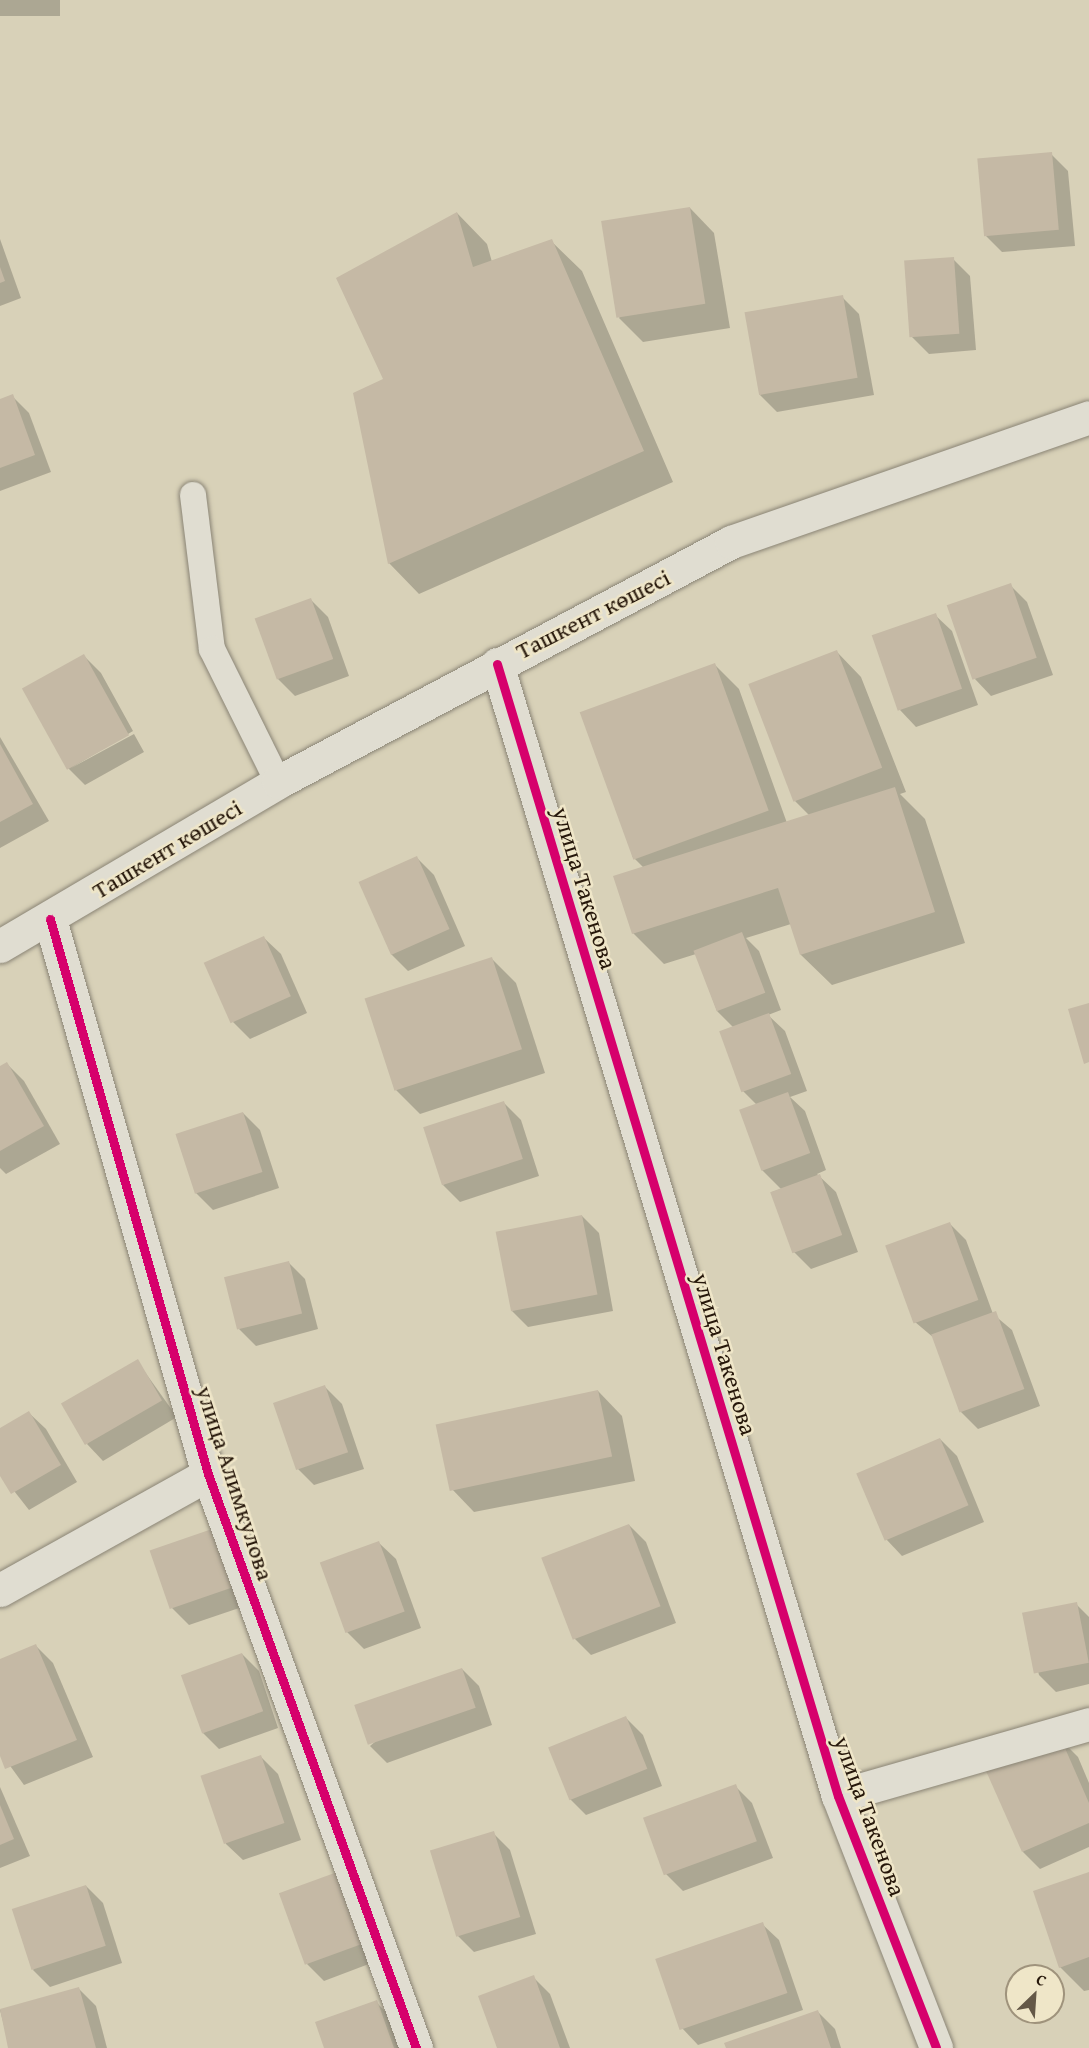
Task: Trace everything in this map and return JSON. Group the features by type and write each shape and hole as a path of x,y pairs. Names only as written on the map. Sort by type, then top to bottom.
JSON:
{"street":[{"name":"Ташкент көшесі","path":"0,945 50,919 278,782 498,663 731,542 1089,417"},
{"name":"улица Такенова","path":"498,663 838,1796 936,2048"},
{"name":"улица Алимкулова","path":"50,919 208,1474 416,2048"},
{"path":"0,1590 208,1474"},
{"path":"838,1796 1089,1724"}],"lane":[{"path":"193,495 212,649 278,782"}],"building":[{"path":"1052,152 1059,230 984,236 977,159"},
{"path":"690,207 705,304 616,318 601,221"},
{"path":"457,212 473,267 552,239 644,451 388,564 353,393 383,379 336,278"},
{"path":"954,257 959,334 909,337 904,260"},
{"path":"0,267 5,281 0,283"},
{"path":"843,295 858,378 759,395 745,312"},
{"path":"13,394 35,455 0,468 0,399"},
{"path":"1011,583 1037,658 972,680 947,605"},
{"path":"311,598 333,659 277,680 255,619"},
{"path":"936,613 962,689 898,711 872,635"},
{"path":"837,650 882,768 793,802 748,684"},
{"path":"84,654 129,735 67,770 22,688"},
{"path":"715,663 769,811 633,860 580,712"},
{"path":"0,744 33,804 0,822"},
{"path":"895,787 935,912 800,955 778,888 632,934 613,876"},
{"path":"417,856 450,929 391,955 359,882"},
{"path":"742,932 765,993 717,1011 693,951"},
{"path":"264,936 291,996 231,1023 204,963"},
{"path":"492,957 522,1049 395,1091 365,998"},
{"path":"1089,1003 1089,1062 1084,1064 1068,1009"},
{"path":"769,1013 791,1074 741,1092 719,1031"},
{"path":"7,1062 44,1126 0,1151 0,1066"},
{"path":"788,1092 810,1153 761,1171 739,1110"},
{"path":"504,1101 523,1159 442,1185 423,1127"},
{"path":"243,1112 262,1172 195,1194 175,1134"},
{"path":"820,1174 842,1235 792,1253 770,1192"},
{"path":"582,1215 597,1295 511,1311 496,1232"},
{"path":"950,1222 978,1300 914,1324 885,1246"},
{"path":"289,1261 302,1313 237,1330 224,1277"},
{"path":"996,1311 1024,1389 960,1413 931,1335"},
{"path":"138,1359 162,1401 85,1445 61,1404"},
{"path":"325,1385 348,1452 296,1470 273,1403"},
{"path":"598,1390 612,1457 450,1491 436,1425"},
{"path":"29,1411 61,1465 11,1494 0,1476 0,1428"},
{"path":"940,1438 969,1505 885,1541 856,1474"},
{"path":"629,1524 661,1606 573,1640 541,1558"},
{"path":"212,1529 232,1588 170,1609 150,1550"},
{"path":"379,1541 405,1611 345,1633 320,1563"},
{"path":"1077,1602 1089,1663 1034,1674 1022,1613"},
{"path":"36,1644 77,1740 5,1769 0,1756 0,1659"},
{"path":"242,1653 263,1711 202,1733 181,1675"},
{"path":"462,1668 476,1708 368,1745 354,1705"},
{"path":"626,1716 647,1769 569,1800 548,1747"},
{"path":"1061,1739 1089,1803 1089,1823 1022,1852 986,1771"},
{"path":"261,1755 284,1823 224,1844 200,1776"},
{"path":"736,1784 757,1841 664,1875 643,1818"},
{"path":"0,1805 14,1839 0,1845"},
{"path":"494,1831 520,1917 456,1937 430,1851"},
{"path":"340,1871 366,1942 305,1965 279,1893"},
{"path":"1089,1872 1089,1957 1065,1966 1058,1964 1033,1891"},
{"path":"86,1885 106,1946 32,1970 12,1909"},
{"path":"763,1922 787,1993 680,2030 655,1959"},
{"path":"534,1975 560,2048 497,2048 478,1996"},
{"path":"79,1987 96,2048 8,2048 0,2009"},
{"path":"377,2000 394,2048 324,2048 315,2022"},
{"path":"818,2010 831,2048 726,2048 724,2043"}],"cycle path":[{"path":"497,664 838,1796 936,2048"},
{"path":"50,919 208,1474 416,2048"}]}
